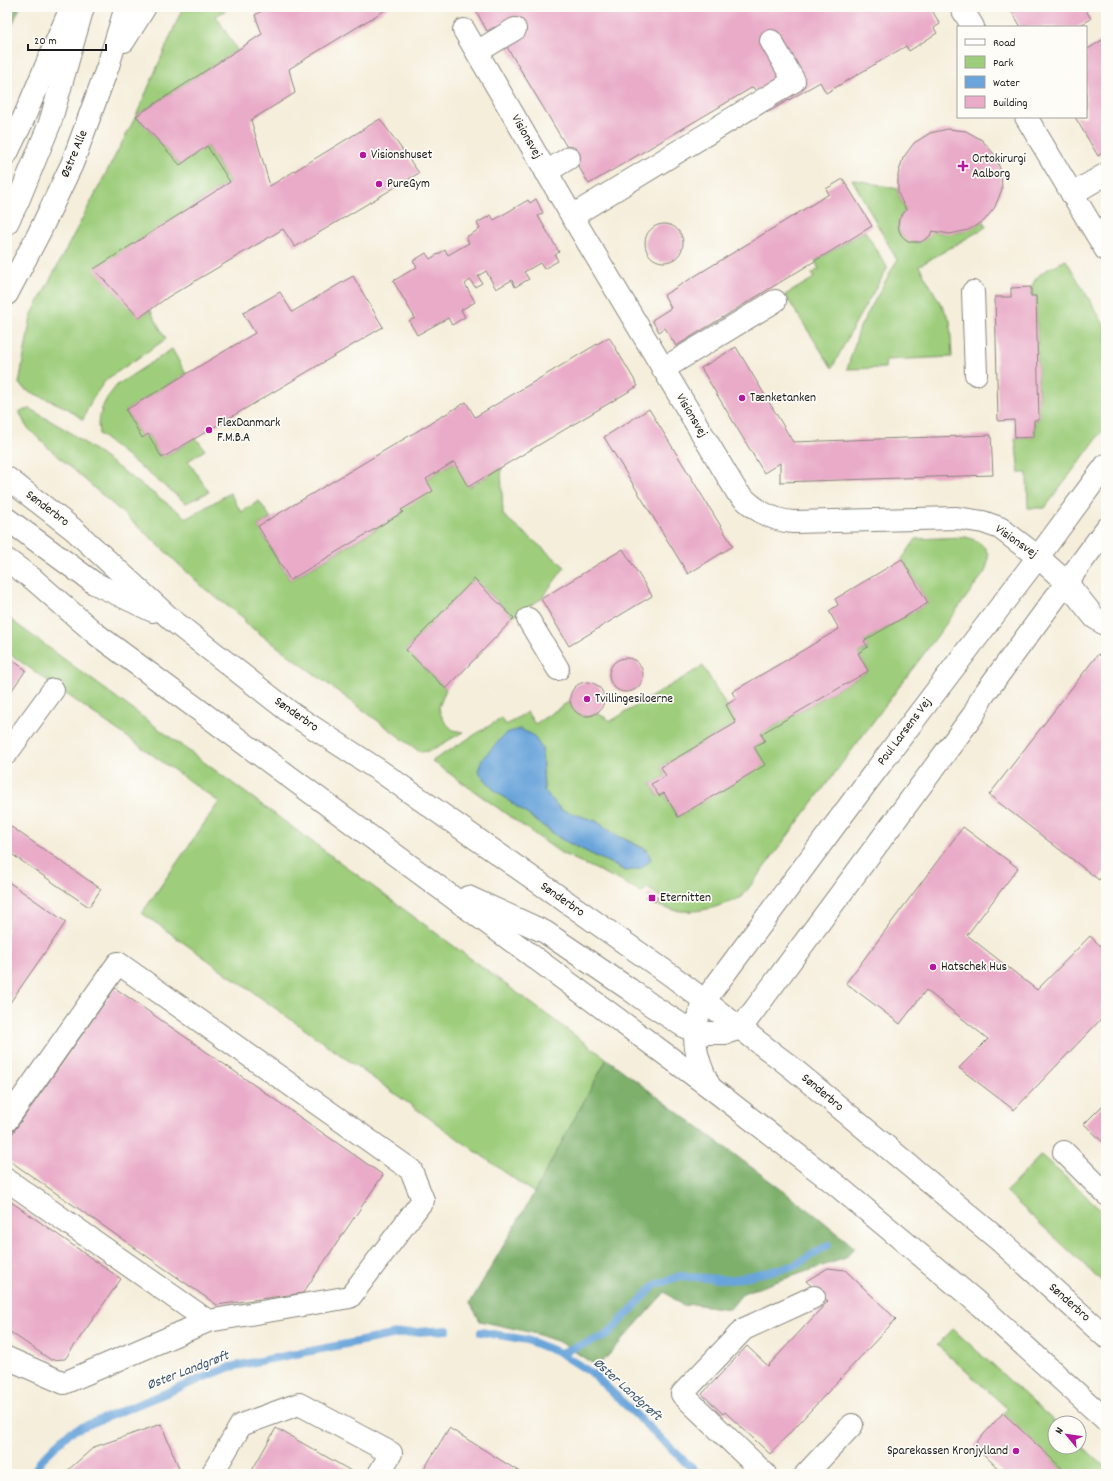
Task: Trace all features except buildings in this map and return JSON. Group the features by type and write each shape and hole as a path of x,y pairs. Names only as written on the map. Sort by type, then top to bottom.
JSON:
{"street":[{"path":"7,153 72,7"},
{"path":"7,223 50,123 83,7"},
{"name":"Østre Alle","path":"7,294 39,233 72,164 108,66 126,7"},
{"path":"108,66 145,7"},
{"path":"961,7 972,26"},
{"path":"477,52 515,29"},
{"name":"Visionsvej","path":"464,30 546,172 737,492 750,505 769,517 781,521 793,522 957,518 983,522 1000,528 1038,557 1066,582 1095,618 1106,625"},
{"path":"572,216 794,81 771,41"},
{"path":"1027,118 1106,250"},
{"path":"546,172 570,158"},
{"path":"1072,194 1106,174"},
{"path":"973,292 976,374"},
{"path":"664,369 776,301"},
{"name":"Poul Larsens Vej","path":"694,1031 698,1013 705,1000 866,782 1038,557 1106,465"},
{"name":"Sønderbro","path":"7,478 73,528 172,620 290,713 380,771 705,1000 791,1067 994,1236 1106,1337"},
{"path":"7,519 94,583 172,620"},
{"path":"427,878 545,932 657,1010 694,1031 726,1033 741,1028 974,714 982,697 1106,529"},
{"path":"7,560 33,579 96,634 711,1088 834,1183 973,1299 1106,1420"},
{"path":"528,619 558,668"},
{"path":"7,753 53,690"},
{"path":"7,1120 118,963 411,1170 423,1200 350,1297 208,1321 64,1383 7,1358"},
{"path":"694,1031 697,1055 704,1076 711,1088"},
{"path":"1064,1152 1106,1194"},
{"path":"7,1180 208,1321"},
{"path":"765,1474 682,1394 744,1328 814,1297"},
{"path":"212,1474 241,1425 299,1404 391,1453 379,1474"},
{"path":"806,1474 852,1425"}],"green space":[{"path":"7,7 20,7 7,37"},
{"path":"183,7 231,7 216,16 237,50 136,116"},
{"path":"136,116 180,165 207,146 230,182 95,269 139,318 150,310 166,339 107,379 93,398 83,420 67,408 26,390 19,384 31,316"},
{"path":"852,179 898,189 898,193 906,210 900,218 898,226 900,233 905,239 912,242 919,242 926,239 932,231 947,233 960,232 984,221 986,227 919,266 950,320 952,357 886,360 885,368 847,369 860,327 897,260"},
{"path":"865,231 887,269 857,320 832,368 785,295 814,278 812,273 819,269 815,261"},
{"path":"1066,260 1106,328 1106,426 1045,508 1028,508 1027,473 1019,473 1015,438 1034,437 1034,420 1039,420 1036,296 1031,296 1032,289 1037,277"},
{"path":"172,349 186,374 126,410 142,438 148,434 162,458 196,438 205,450 188,461 209,492 186,503 99,434 98,423 102,408 107,398 117,385"},
{"path":"30,409 68,431 187,518 230,493 241,512 259,501 271,518 258,526 290,580 403,513 401,510 426,479 454,462 469,487 501,468 503,515 565,567 541,599 513,616 474,579 406,650 446,689 439,707 440,713 444,721 453,730 463,732 430,751 420,752 244,622 245,619 205,589 150,537 42,442 26,426 19,411"},
{"path":"966,537 974,540 984,547 988,554 985,572 742,897 722,905 701,910 680,911 659,906 664,899 647,888 641,893 621,881 561,853 432,761 502,718 506,725 527,712 535,724 570,701 574,709 584,716 597,713 611,721 703,666 736,723 661,767 666,776 651,784 658,796 664,793 678,817 764,765 754,747 765,741 761,734 868,671 858,653 868,648 864,641 928,603 902,559 916,539","holes":["542,749 544,790 561,810 596,821 616,835 648,850 626,871 561,839 494,790"]},
{"path":"7,617 607,1059 534,1193 142,913 219,802 7,652"},
{"path":"607,1059 818,1217 854,1247 846,1258 743,1293 730,1309 692,1304 683,1306 665,1292 598,1367 560,1342 533,1333 480,1321 470,1303 534,1193"},
{"path":"1041,1155 1106,1214 1106,1285 1006,1192"},
{"path":"953,1329 1047,1415 1047,1454 1003,1413 1008,1409 937,1345"},
{"path":"1087,1450 1106,1468 1106,1474 1068,1474 1048,1455 1087,1455"}],"water":[{"path":"520,729 533,735 542,749 544,790 561,810 596,821 616,835 648,851 651,860 640,869 626,871 561,839 494,790 478,771 482,759 506,733"}],"waterway":[{"path":"560,1353 606,1336 655,1285 680,1276 731,1280 794,1266 828,1245"},
{"name":"Øster Landgrøft","path":"33,1474 41,1460 70,1432 230,1367 402,1333 447,1330"},
{"name":"Øster Landgrøft","path":"481,1332 527,1340 560,1353 593,1374 698,1474"}],"place":[{"name":"Visionshuset","path":"363,155"},
{"name":"Ortokirurgi Aalborg","path":"963,166"},
{"name":"PureGym","path":"379,184"},
{"name":"Tænketanken","path":"742,398"},
{"name":"FlexDanmark F.M.B.A","path":"209,430"},
{"name":"Tvillingesiloerne","path":"587,699"},
{"name":"Eternitten","path":"652,898"},
{"name":"Hatschek Hus","path":"933,967"},
{"name":"Sparekassen Kronjylland","path":"1016,1451"}]}
